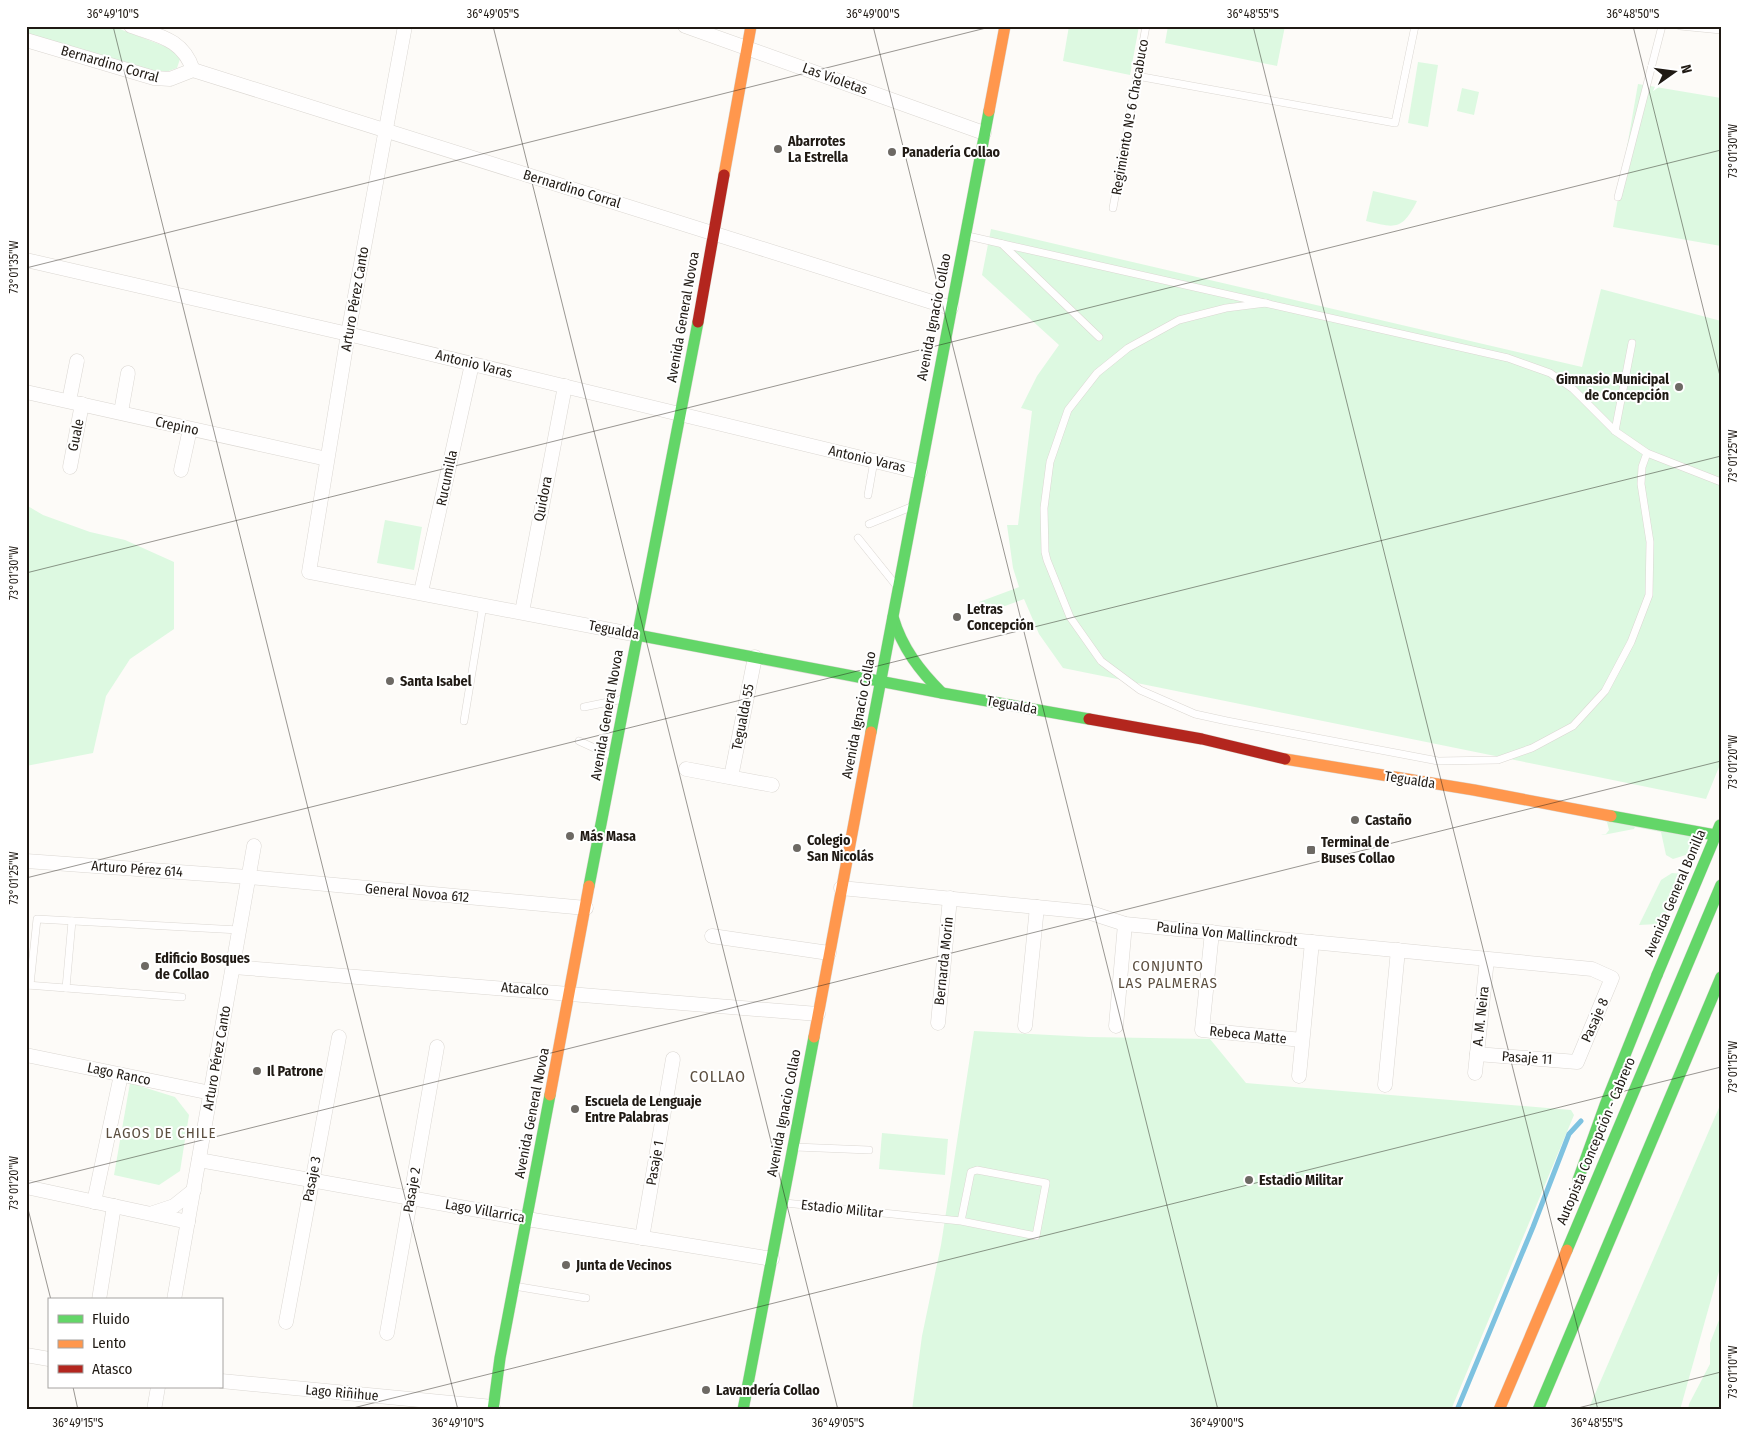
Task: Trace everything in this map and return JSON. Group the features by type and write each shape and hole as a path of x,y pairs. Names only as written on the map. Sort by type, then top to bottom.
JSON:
{"main road":[{"name":"Avenida General Novoa","path":"493,1408 500,1358 571,993 637,635 681,415 751,26"},
{"name":"Avenida Ignacio Collao","path":"743,1410 1005,26"},
{"path":"893,617 896,630 911,658 926,678 942,693"},
{"name":"Tegualda","path":"637,635 942,693 1202,739 1296,762 1483,791 1715,835"},
{"name":"Avenida General Bonilla","path":"1572,1195 1605,1105 1657,975 1721,823"},
{"name":"Autopista Concepción - Cabrero","path":"1499,1410 1721,885"},
{"path":"1538,1410 1721,977"},
{"path":"1522,1354 1548,1266"}],"street":[{"path":"131,26 175,43 186,54 193,70"},
{"name":"Arturo Pérez Canto","path":"309,572 348,334 405,26"},
{"name":"Las Violetas","path":"685,26 984,133"},
{"name":"Bernardino Corral","path":"26,40 154,78 170,79 193,70 951,308"},
{"name":"Antonio Varas","path":"26,260 348,334 920,472"},
{"name":"Guale","path":"70,467 76,403 77,361"},
{"name":"Rucumilla","path":"421,592 472,364"},
{"path":"122,412 128,373"},
{"name":"Quidora","path":"522,612 565,386"},
{"name":"Crepino","path":"26,392 327,459"},
{"path":"181,470 190,429"},
{"name":"Tegualda","path":"309,572 637,635"},
{"name":"Tegualda 55","path":"731,778 755,657"},
{"path":"686,769 772,785"},
{"name":"Arturo Pérez Canto","path":"174,1298 254,846"},
{"name":"Arturo Pérez 614","path":"26,861 248,877"},
{"name":"General Novoa 612","path":"248,877 586,908"},
{"name":"Paulina Von Mallinckrodt","path":"841,888 1088,912 1125,924 1592,969 1612,978"},
{"name":"Bernarda Morin","path":"938,1023 950,898"},
{"path":"1025,1026 1037,907"},
{"path":"1116,1026 1125,924"},
{"name":"Rebeca Matte","path":"1212,932 1202,1030 1302,1040"},
{"path":"712,936 829,952"},
{"path":"1299,1076 1312,942"},
{"path":"1385,1085 1398,950"},
{"name":"A. M. Neira","path":"1475,1073 1487,959"},
{"name":"Atacalco","path":"233,967 818,1014"},
{"name":"Pasaje 8","path":"1577,1062 1612,978"},
{"name":"Pasaje 3","path":"286,1322 339,1037"},
{"name":"Pasaje 2","path":"387,1333 437,1047"},
{"name":"Pasaje 11","path":"1477,1054 1577,1062"},
{"name":"Lago Ranco","path":"26,1055 211,1093"},
{"name":"Pasaje 1","path":"642,1238 673,1059"},
{"path":"94,1202 121,1074"},
{"name":"Lago Villarrica","path":"199,1160 527,1219 772,1259"},
{"path":"26,1187 188,1222"},
{"path":"149,1213 174,1206 188,1197 194,1190"},
{"path":"99,1298 114,1206"},
{"path":"26,1355 48,1359"},
{"name":"Lago Riñihue","path":"222,1381 493,1408"},
{"path":"154,1410 158,1388"}],"lane":[{"name":"Regimiento Nº 6 Chacabuco","path":"1114,208 1146,26"},
{"path":"1137,76 1395,123 1415,26"},
{"path":"1618,197 1662,26"},
{"path":"1680,26 1721,30"},
{"path":"965,235 1508,358 1550,373 1573,389 1615,431 1647,453 1721,482"},
{"path":"1002,244 1099,337"},
{"path":"1266,303 1226,308 1179,320 1128,348 1096,373 1068,410 1050,462 1044,508 1045,552 1070,617 1101,661 1140,690 1195,714 1438,761 1498,760 1532,748 1573,726 1605,691 1631,642 1649,595 1650,542 1641,484 1642,468 1647,453"},
{"path":"1615,431 1632,343"},
{"path":"868,495 874,461"},
{"path":"869,524 914,506"},
{"path":"858,538 898,588"},
{"path":"464,721 483,604"},
{"path":"584,707 625,698"},
{"path":"578,741 614,757"},
{"path":"182,997 28,985 37,919 239,930"},
{"path":"66,988 72,921"},
{"path":"793,1147 869,1150"},
{"name":"Estadio Militar","path":"782,1202 961,1221 1036,1236 1046,1183 977,1170 971,1172 961,1221"},
{"path":"514,1286 586,1298"}],"green space":[{"path":"26,26 112,26 164,46 176,52 180,59 177,68 163,73 26,35"},
{"path":"1069,26 1139,26 1130,75 1063,61"},
{"path":"1168,26 1285,26 1277,66 1165,43"},
{"path":"1418,62 1438,65 1428,127 1408,123"},
{"path":"1638,84 1721,98 1721,246 1613,227"},
{"path":"1462,88 1479,92 1474,115 1457,111"},
{"path":"1373,191 1417,201 1407,218 1397,225 1391,226 1366,221"},
{"path":"991,229 1582,367 1601,289 1721,321 1721,762 1706,799 1063,668 1039,634 1024,599 983,614 979,602 1019,587 1013,568 1007,525 1018,525 1032,411 1021,408 1037,376 1059,345 982,275"},
{"path":"26,505 43,515 90,532 125,540 174,562 174,629 130,659 106,696 93,753 26,766"},
{"path":"385,520 422,527 414,570 377,563"},
{"path":"1603,820 1691,833 1696,841 1692,853 1673,859 1666,855 1661,832 1635,827 1634,829 1601,835 1606,834 1609,830 1607,822"},
{"path":"1672,873 1685,874 1663,921 1658,924 1639,925 1661,880"},
{"name":"Estadio Militar","path":"974,1031 1089,1037 1210,1039 1246,1083 1571,1110 1574,1115 1451,1410 912,1410 922,1336 941,1245"},
{"path":"130,1083 175,1097 189,1115 180,1171 159,1185 114,1175"},
{"path":"1721,1103 1721,1264 1680,1410 1588,1410"},
{"path":"882,1133 948,1139 945,1175 879,1169"},
{"path":"1721,1315 1721,1400 1718,1410 1688,1410 1689,1404 1710,1364 1710,1343"}],"waterway":[{"path":"1457,1410 1533,1227 1569,1134 1581,1121"}],"traffic: fast":[{"path":"871,732 989,111"},
{"path":"589,886 698,322"},
{"path":"893,617 907,649 926,676 942,693"},
{"path":"637,635 1089,719"},
{"path":"1611,816 1715,835"},
{"path":"1657,975 1720,825"},
{"path":"1567,1250 1721,885"},
{"path":"1578,1180 1605,1105 1657,975"},
{"path":"1538,1410 1721,977"},
{"path":"743,1410 814,1037"},
{"path":"493,1410 500,1358 550,1095"}],"traffic: slow":[{"path":"724,175 751,26"},
{"path":"989,111 1005,26"},
{"path":"814,1037 871,732"},
{"path":"1285,759 1474,790 1611,816"},
{"path":"550,1095 589,886"},
{"path":"1499,1410 1567,1250"}],"traffic: jam":[{"path":"698,322 724,175"},
{"path":"1089,719 1202,739 1285,759"}],"place":[{"name":"Abarrotes La Estrella","path":"778,149"},
{"name":"Panadería Collao","path":"892,152"},
{"name":"Gimnasio Municipal de Concepción","path":"1679,387"},
{"name":"Letras Concepción","path":"957,617"},
{"name":"Santa Isabel","path":"390,681"},
{"name":"Castaño","path":"1355,820"},
{"name":"Más Masa","path":"570,836"},
{"name":"Colegio San Nicolás","path":"797,848"},
{"name":"Terminal de Buses Collao","path":"1311,850"},
{"name":"Edificio Bosques de Collao","path":"145,966"},
{"name":"Il Patrone","path":"257,1071"},
{"name":"Escuela de Lenguaje Entre Palabras","path":"575,1109"},
{"name":"Estadio Militar","path":"1249,1180"},
{"name":"Junta de Vecinos","path":"566,1265"},
{"name":"Lavandería Collao","path":"706,1390"}],"district":[{"name":"CONJUNTO LAS PALMERAS","path":"1168,974"},
{"name":"COLLAO","path":"718,1076"},
{"name":"LAGOS DE CHILE","path":"161,1133"}]}
